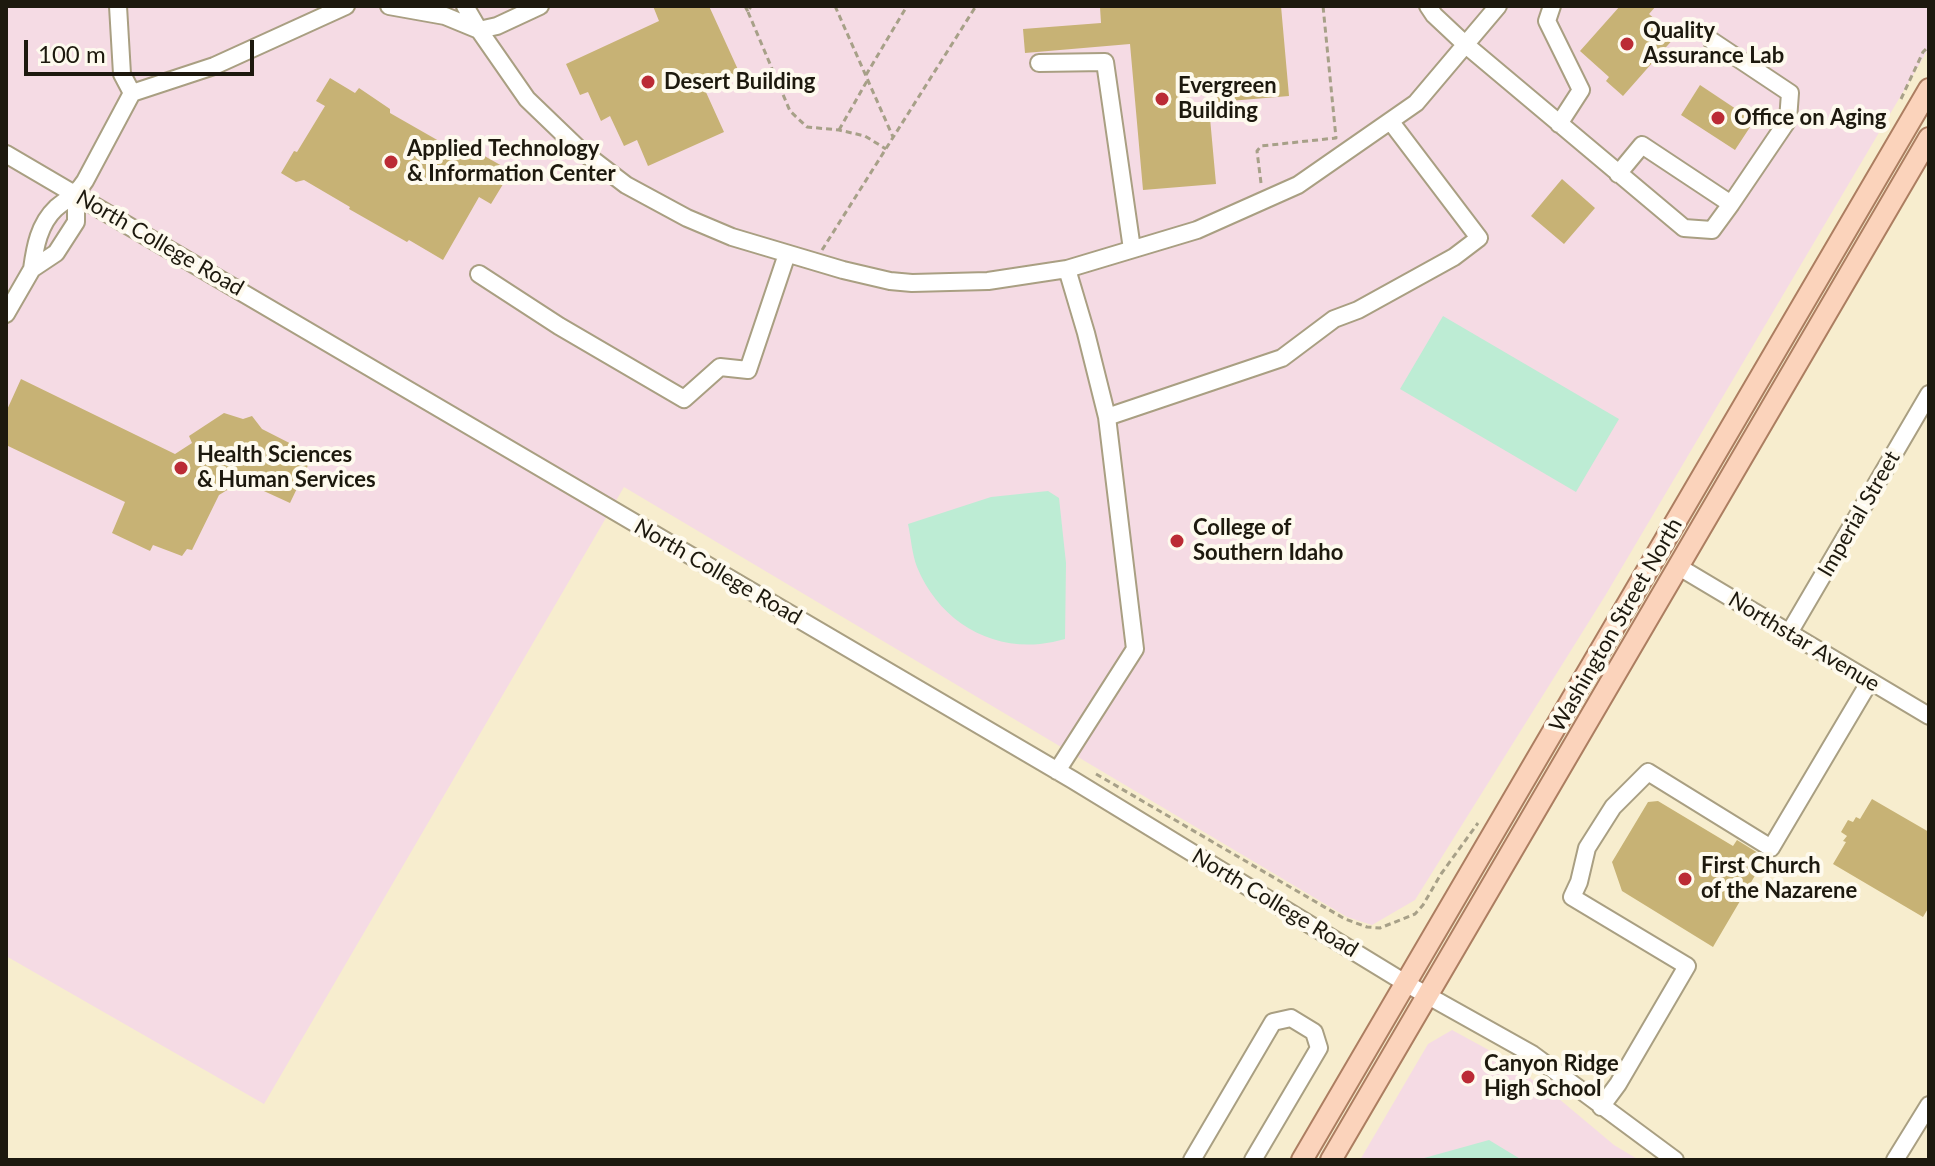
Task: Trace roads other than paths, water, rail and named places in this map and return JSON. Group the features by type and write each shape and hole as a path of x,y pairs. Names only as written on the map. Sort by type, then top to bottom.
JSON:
{"main road":[{"name":"Washington Street North","path":"1302,1160 1929,89"},
{"name":"Washington Street North","path":"1331,1160 1929,138"}],"street":[{"path":"118,6 122,74 132,93"},
{"path":"6,314 32,269 37,238 54,210 76,194 132,93 214,66 346,6"},
{"path":"389,6 445,16 479,30 497,26 540,6"},
{"path":"465,6 527,99 579,149 626,185 687,218 732,237 815,262 890,281 912,283 988,281 1067,269 1197,230 1298,185 1416,103 1498,6"},
{"path":"1428,6 1466,45 1684,228 1712,230 1788,120 1790,93 1712,41"},
{"path":"1552,6 1547,21 1581,90 1559,124"},
{"path":"1039,63 1105,62 1132,249"},
{"path":"1107,417 1282,358 1334,319 1358,310 1454,257 1479,238 1391,122"},
{"path":"1618,174 1642,145 1731,204"},
{"name":"North College Road","path":"6,154 1057,771 1407,984 1532,1054 1675,1160"},
{"path":"32,269 56,253 76,222 76,194"},
{"path":"479,274 559,326 684,399 720,367 748,370 787,254"},
{"path":"1057,771 1135,649 1107,417 1067,269"},
{"name":"Imperial Street","path":"1789,633 1929,394"},
{"name":"Northstar Avenue","path":"1679,567 1929,716"},
{"path":"1601,1107 1618,1084 1687,966 1572,897 1587,848 1613,807 1648,772 1771,848 1870,681"},
{"path":"1192,1160 1273,1022 1291,1018 1314,1032 1319,1048 1253,1160"},
{"path":"1895,1160 1929,1105"}],"place":[{"name":"Quality Assurance Lab","path":"1627,44"},
{"name":"Desert Building","path":"648,82"},
{"name":"Evergreen Building","path":"1162,99"},
{"name":"Office on Aging","path":"1718,118"},
{"name":"Applied Technology & Information Center","path":"391,162"},
{"name":"Health Sciences & Human Services","path":"181,468"},
{"name":"College of Southern Idaho","path":"1177,541"},
{"name":"First Church of the Nazarene","path":"1685,879"},
{"name":"Canyon Ridge High School","path":"1468,1077"}]}
